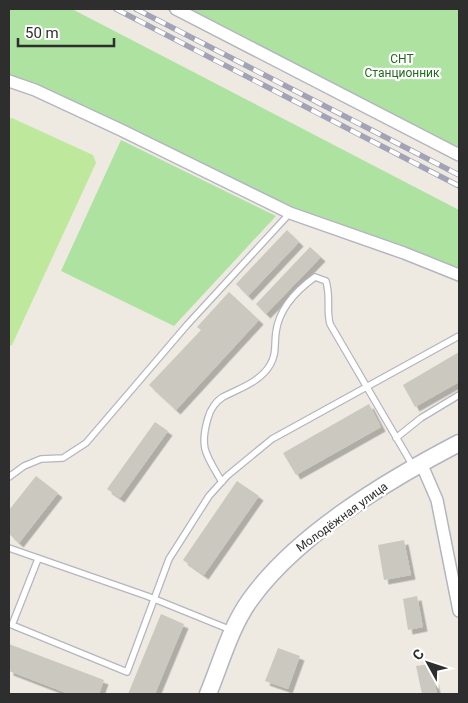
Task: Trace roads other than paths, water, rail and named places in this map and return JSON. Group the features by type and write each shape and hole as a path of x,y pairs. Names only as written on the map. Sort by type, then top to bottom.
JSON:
{"street":[{"path":"176,9 459,155"},
{"path":"9,81 35,90 122,130 290,214 404,253 459,275"},
{"name":"Молодёжная улица","path":"208,694 233,631 249,601 274,570 315,534 418,465 459,443"},
{"path":"418,465 437,500 459,611"}],"lane":[{"path":"9,477 24,466 41,459 63,458 86,443 187,325 290,214"},
{"path":"222,482 209,461 202,439 210,410 221,398 249,385 269,367 276,352 276,332 281,312 302,286 315,278 326,282 330,297 327,313 330,324 396,438 418,465"},
{"path":"38,560 10,624 127,672 169,559 209,496 222,482 272,439 459,336"},
{"path":"396,438 421,418 459,394"},
{"path":"9,548 38,560 155,599 233,631"}],"railway":[{"path":"116,9 459,186"},
{"path":"136,9 459,175"}],"park label":[{"name":"СНТ Станционник","path":"402,66"}]}
